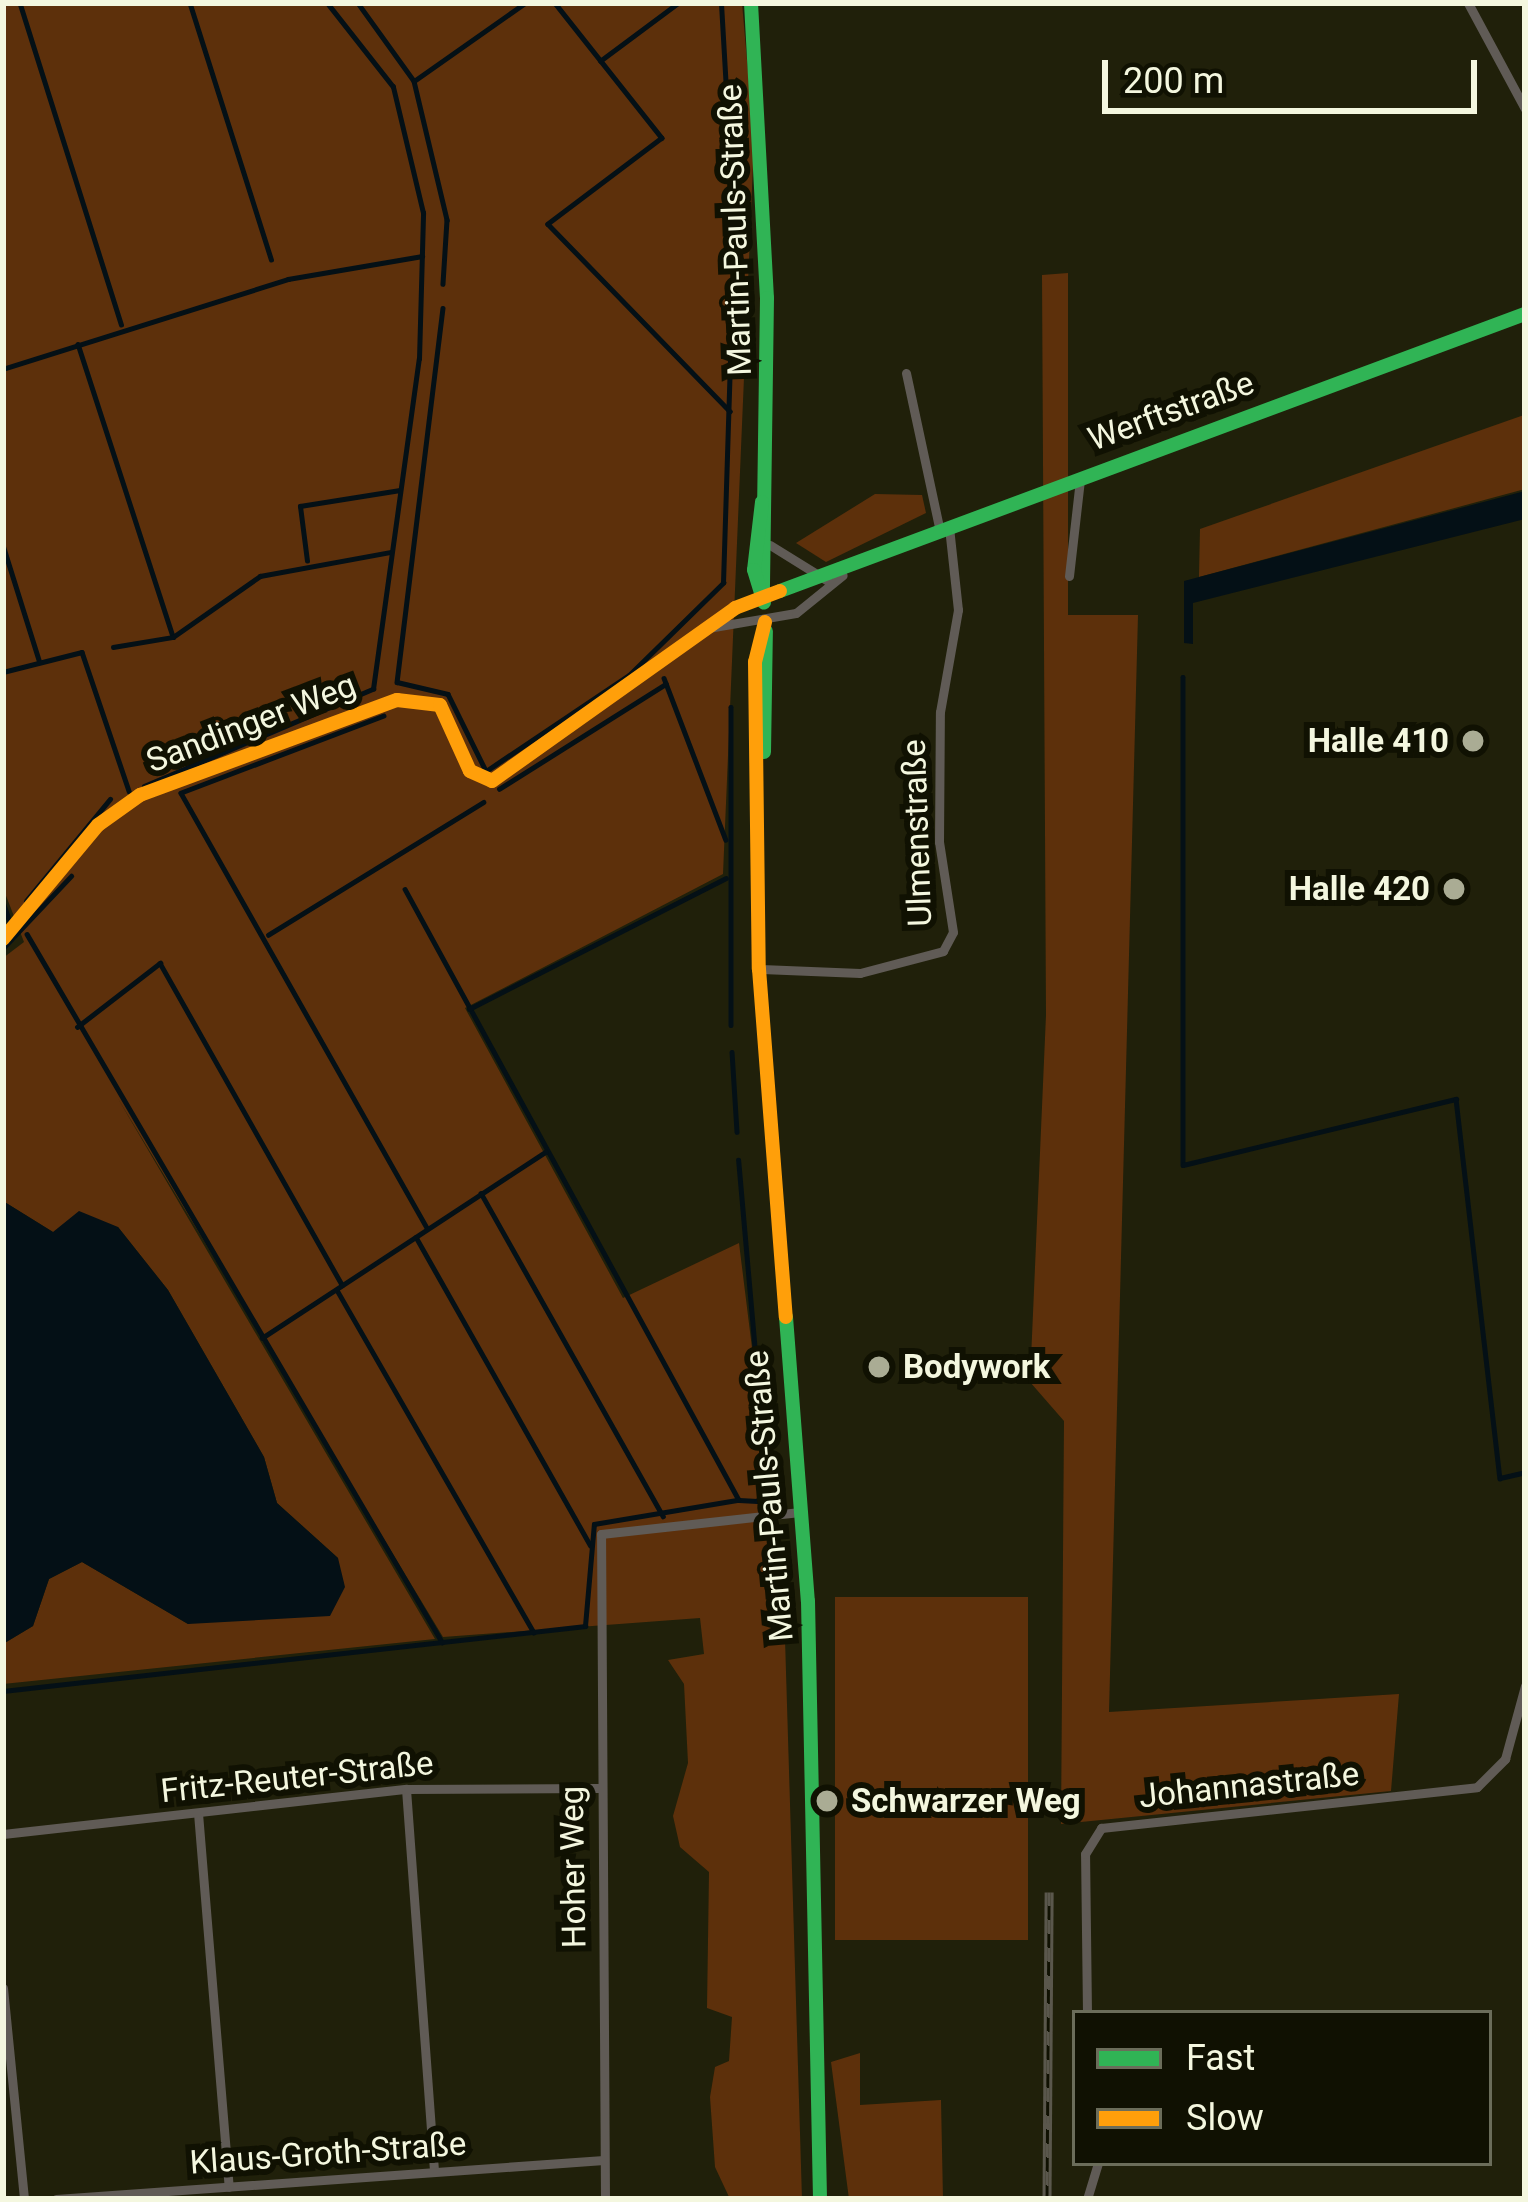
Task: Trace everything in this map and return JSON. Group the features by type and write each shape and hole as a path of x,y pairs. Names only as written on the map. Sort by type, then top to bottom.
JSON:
{"street":[{"name":"Martin-Pauls-Straße","path":"751,3 770,545 763,599 758,789 759,969 800,1513 820,2199"},
{"path":"1468,3 1525,109"},
{"name":"Werftstraße","path":"763,599 836,578 1081,473 1525,314"},
{"name":"Ulmenstraße","path":"759,969 860,973 943,952 953,932 939,842 940,712 958,610 945,529 906,373"},
{"name":"Martin-Pauls-Straße","path":"763,599 754,570 767,455"},
{"path":"1069,576 1081,473"},
{"path":"770,545 836,578"},
{"name":"Werftstraße","path":"764,622 796,613 836,578"},
{"name":"Sandinger Weg","path":"3,939 119,803 397,700 440,705 470,771 492,781 703,629 763,599"},
{"name":"Sandinger Weg","path":"703,629 764,622"},
{"name":"Hoher Weg","path":"605,2199 598,1788 602,1534 800,1513"},
{"name":"Johannastraße","path":"1087,2010 1085,1854 1101,1828 1477,1787 1505,1759 1525,1685"},
{"name":"Fritz-Reuter-Straße","path":"3,1834 406,1789 598,1788"},
{"path":"406,1789 434,2172"},
{"path":"198,1813 229,2187"},
{"path":"3,1988 24,2199"},
{"name":"Klaus-Groth-Straße","path":"56,2199 604,2160"},
{"path":"1088,2199 1097,2166"}],"shaded area":[{"path":"3,3 742,3 754,141 723,874 465,1008 623,1298 739,1243 784,1606 802,2199 730,2199 715,2167 710,2097 715,2067 729,2061 732,2017 707,2008 709,1872 680,1847 673,1816 688,1763 684,1684 668,1660 704,1654 700,1618 443,1637 117,1097 435,1639 3,1684 3,1644 33,1626 49,1579 82,1562 188,1624 338,1558 277,1503 264,1457 168,1290 118,1227 53,1232 3,1201 3,958 24,942 3,888"},
{"path":"1068,273 1068,615 1138,615 1109,1712 1399,1694 1391,1791 1061,1824 1064,1421 1030,1382 1046,1015 1042,275"},
{"path":"1524,415 1525,489 1199,577 1200,529"},
{"path":"1525,491 1525,519 1193,603 1193,644 1184,643 1184,581"},
{"path":"875,494 922,495 926,513 826,562 796,543"},
{"path":"3,1201 53,1232 79,1211 118,1227 168,1290 264,1457 277,1503 338,1558 345,1587 330,1616 188,1624 82,1562 49,1579 33,1626 3,1644"},
{"path":"835,1597 1028,1597 1028,1940 835,1940"},
{"path":"860,2053 860,2105 941,2100 943,2199 849,2199 831,2062"}],"waterway":[{"path":"20,3 121,324"},
{"path":"190,3 271,259"},
{"path":"144,786 373,689 419,359 423,213 393,87 327,3"},
{"path":"358,3 414,81 447,220 443,284"},
{"path":"414,81 525,3"},
{"path":"555,3 662,138 548,224 730,411"},
{"path":"600,61 678,3"},
{"path":"443,308 397,682 448,694 486,771 629,675 723,583 734,229 721,3"},
{"path":"3,369 288,279 422,256"},
{"path":"78,344 173,637 260,576 391,552"},
{"path":"307,561 300,506 400,490"},
{"path":"3,545 39,660"},
{"path":"113,647 173,637"},
{"path":"3,672 82,652 129,791"},
{"path":"1183,677 1183,1165 1456,1099 1500,1478 1525,1472"},
{"path":"664,678 726,840"},
{"path":"499,789 666,684"},
{"path":"731,707 731,1025"},
{"path":"384,716 181,793 427,1227"},
{"path":"26,901 110,799"},
{"path":"268,935 483,802"},
{"path":"3,948 71,876"},
{"path":"469,1009 726,878"},
{"path":"405,889 739,1500 757,1501 767,1490 738,1160"},
{"path":"3,902 10,922"},
{"path":"27,934 442,1642"},
{"path":"77,1027 160,963 342,1285"},
{"path":"732,1052 737,1132"},
{"path":"262,1338 545,1152"},
{"path":"481,1193 663,1516"},
{"path":"416,1237 590,1545"},
{"path":"337,1290 534,1632"},
{"path":"3,1691 585,1626 594,1524 738,1500"}],"railway":[{"path":"1047,2199 1049,1892"}],"traffic: fast":[{"path":"751,3 767,298 763,599"},
{"path":"780,591 1525,314"},
{"path":"762,502 754,570 764,603"},
{"path":"764,752 766,631"},
{"path":"786,1317 808,1601 820,2199"}],"traffic: slow":[{"path":"3,939 98,825 140,795 397,700 440,705 470,771 492,781 735,608 780,591"},
{"path":"765,622 755,662 759,969 786,1317"}],"place":[{"name":"Halle 410","path":"1473,741"},
{"name":"Halle 420","path":"1454,889"},
{"name":"Bodywork","path":"879,1367"},
{"name":"Schwarzer Weg","path":"827,1801"}]}
